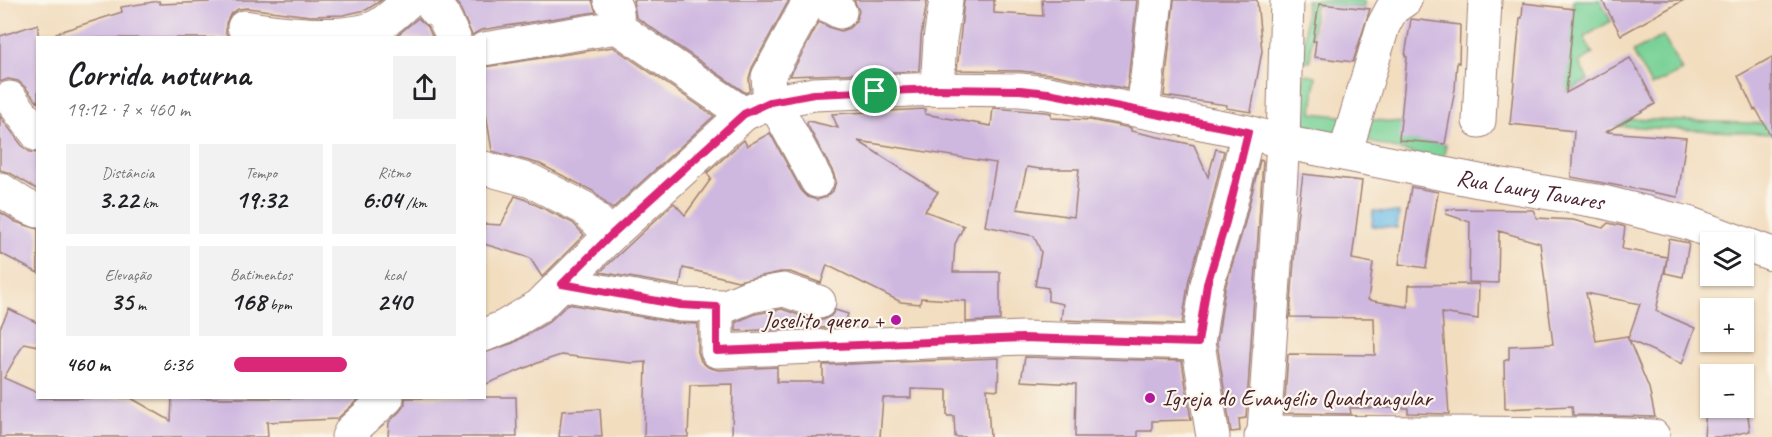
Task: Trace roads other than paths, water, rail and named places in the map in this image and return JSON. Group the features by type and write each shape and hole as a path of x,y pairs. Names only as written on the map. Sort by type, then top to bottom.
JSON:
{"street":[{"path":"244,27 265,31 357,32 376,27 410,0"},
{"path":"430,0 453,36"},
{"path":"486,334 504,327 539,306 611,235 757,108 768,77 810,0"},
{"path":"937,89 940,40 946,0"},
{"path":"1143,111 1156,0"},
{"path":"1287,0 1284,142 1262,434 1653,436"},
{"path":"1345,154 1383,26 1392,9 1405,0"},
{"path":"1479,121 1485,0"},
{"path":"486,48 614,14 757,108 782,115 817,181"},
{"name":"Rua Laury Tavares","path":"757,108 814,94 937,89 1020,90 1143,111 1479,181 1603,202 1688,223 1772,254"},
{"path":"22,102 36,131"},
{"path":"1213,437 1198,343 1207,284 1226,222 1248,132"},
{"path":"486,169 531,181 584,208 611,235"},
{"path":"562,284 680,305 726,306 767,292 784,290 819,302"},
{"path":"717,307 717,351 1022,338 1198,343"},
{"path":"348,437 351,431 386,399"}],"water":[{"path":"1373,211 1399,213 1397,228 1372,226"}],"place":[{"name":"Joselito quero +","path":"896,320"},
{"name":"Igreja do Evangélio Quadrangular","path":"1150,398"}]}
